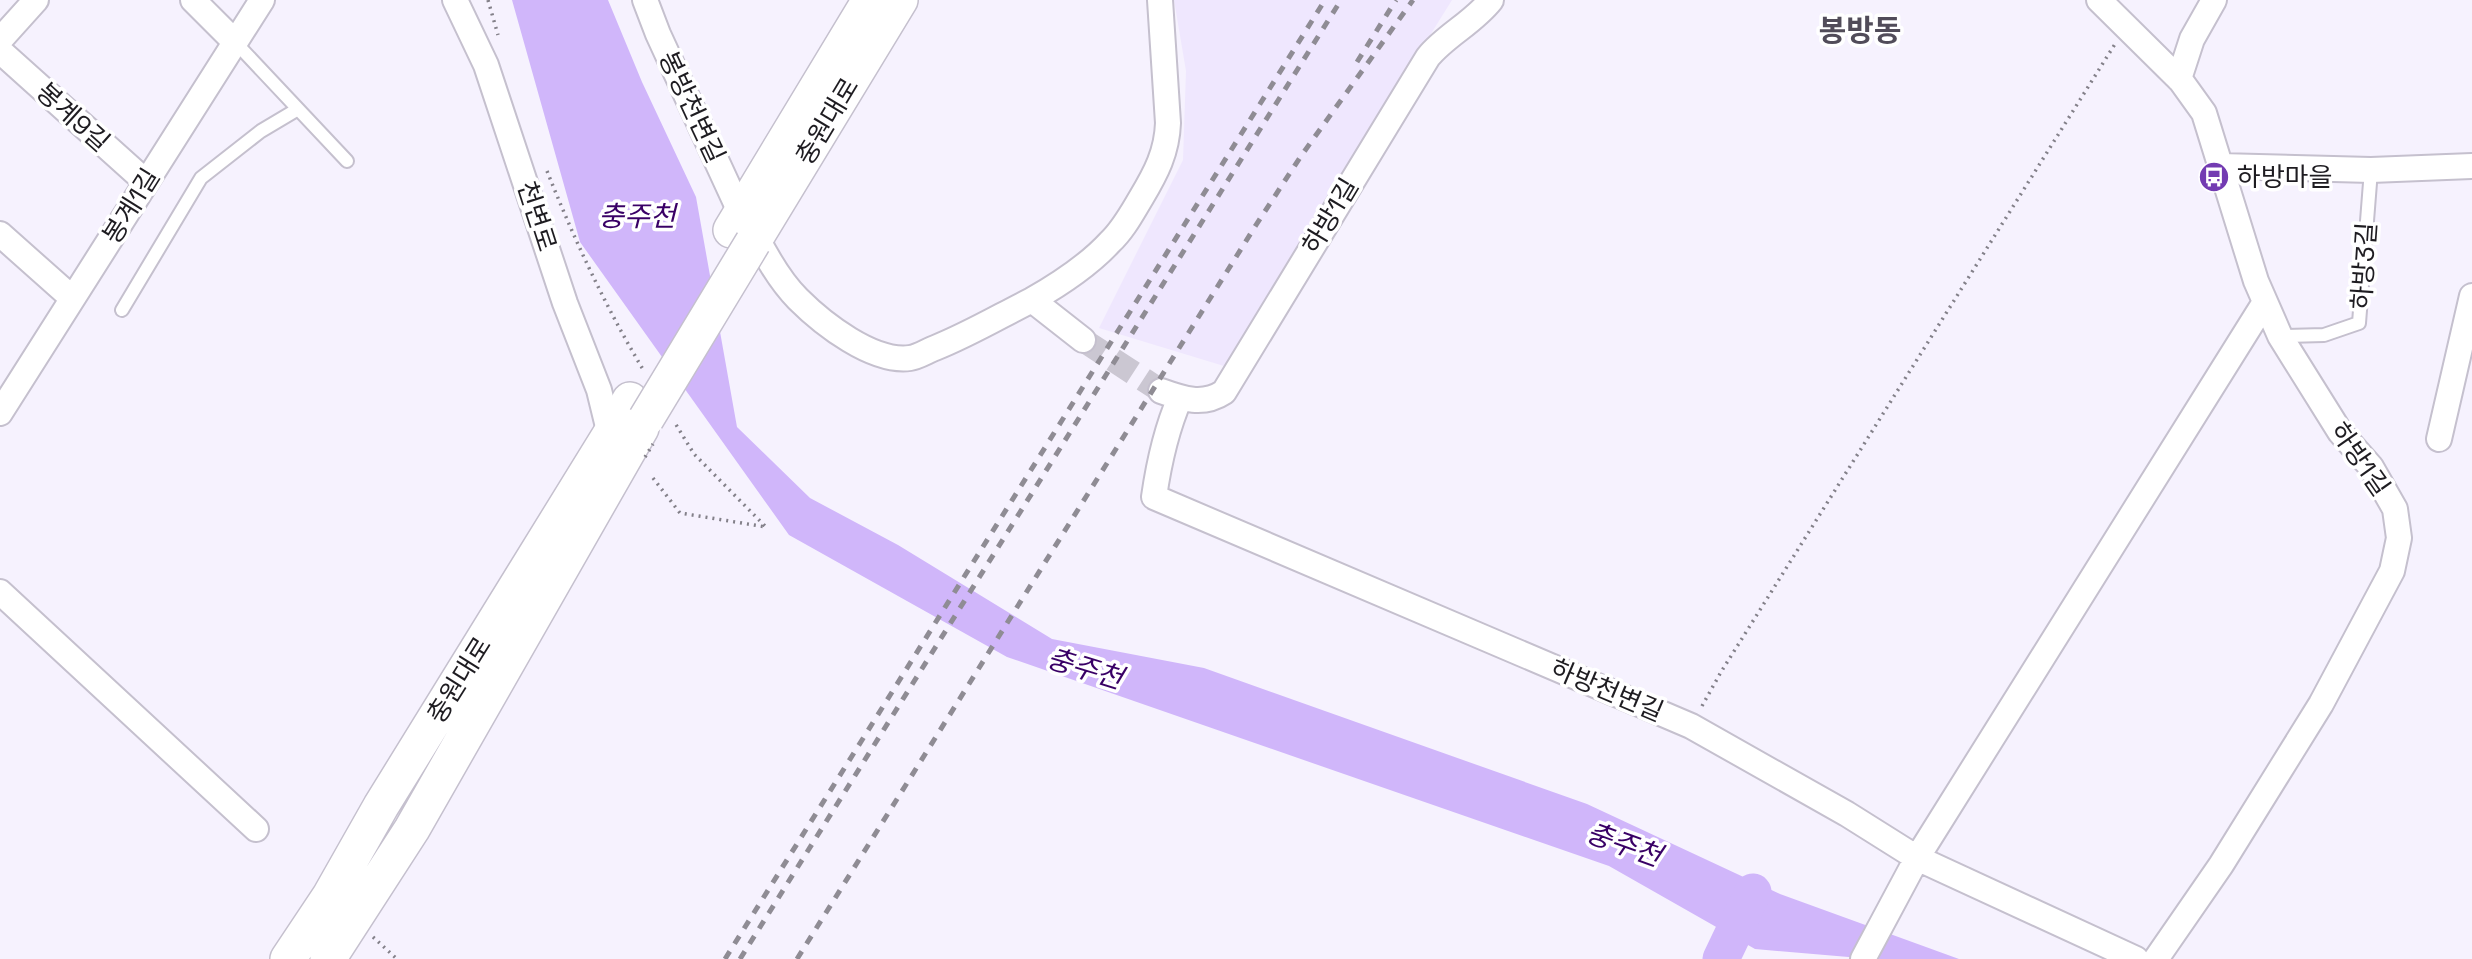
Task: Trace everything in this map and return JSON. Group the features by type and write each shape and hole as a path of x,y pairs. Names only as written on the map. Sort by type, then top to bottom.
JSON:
{"street":[{"path":"0,40 36,0"},
{"path":"193,0 235,42"},
{"name":"봉계1길","path":"0,413 262,0"},
{"name":"천변로","path":"455,0 486,65 565,303 599,390 610,435"},
{"name":"봉방천변길","path":"645,0 745,230"},
{"name":"충원대로","path":"745,230 870,0"},
{"name":"충원대로","path":"745,230 900,0"},
{"path":"648,402 745,230 797,297 822,321 864,348 891,358 912,358 943,345 1032,300 1082,268 1110,243 1160,164 1168,123 1160,0"},
{"name":"하방1길","path":"1170,395 1192,401 1215,398 1224,392 1428,57 1441,41 1471,20 1491,0"},
{"name":"하방1길","path":"2099,0 2179,79 2204,113 2256,281 2280,336 2340,432 2371,467 2395,509 2399,538 2392,571 2320,704 2221,865 2156,959"},
{"path":"2179,79 2192,39 2214,0"},
{"name":"봉계9길","path":"0,51 146,182"},
{"path":"2220,166 2371,170 2472,166"},
{"path":"0,234 72,298"},
{"path":"2439,439 2472,296"},
{"path":"1032,300 1083,340"},
{"path":"1863,959 1917,858 2265,302"},
{"name":"하방천변길","path":"1170,395 1170,421 1154,497 1691,726 1791,781 1917,858 2136,959"},
{"name":"충원대로","path":"288,959 330,896 382,806 610,435 648,402"},
{"name":"충원대로","path":"328,959 412,829 648,402"},
{"path":"0,592 256,829"}],"lane":[{"path":"235,42 347,161"},
{"path":"122,310 201,178 261,131 299,109"},
{"name":"하방3길","path":"2280,336 2324,335 2359,323 2371,170"}],"path":[{"path":"488,0 500,40"},
{"path":"1691,726 1721,672 2126,26"},
{"path":"544,164 568,224 630,348 648,402 694,454 766,527 680,513 653,478"}],"shaded area":[{"path":"1174,0 1452,0 1224,366 1099,328 1183,160 1186,71"}],"water":[{"name":"충주천","path":"512,0 608,0 642,82 696,197 737,427 810,498 898,545 1052,639 1204,668 1587,804 1780,894 1959,959 1872,959 1755,949 1609,866 1007,657 789,535 580,242"}],"waterway":[{"path":"1721,959 1753,892"}],"tunnel":[{"path":"1083,340 1161,391"}],"railway":[{"path":"725,959 1325,0"},
{"path":"740,959 1341,0"},
{"path":"1357,62 1396,0"},
{"path":"797,959 1256,225 1301,156 1413,0"}],"place":[{"name":"하방마을","path":"2214,177"}],"district":[{"name":"봉방동","path":"1860,31"}]}
